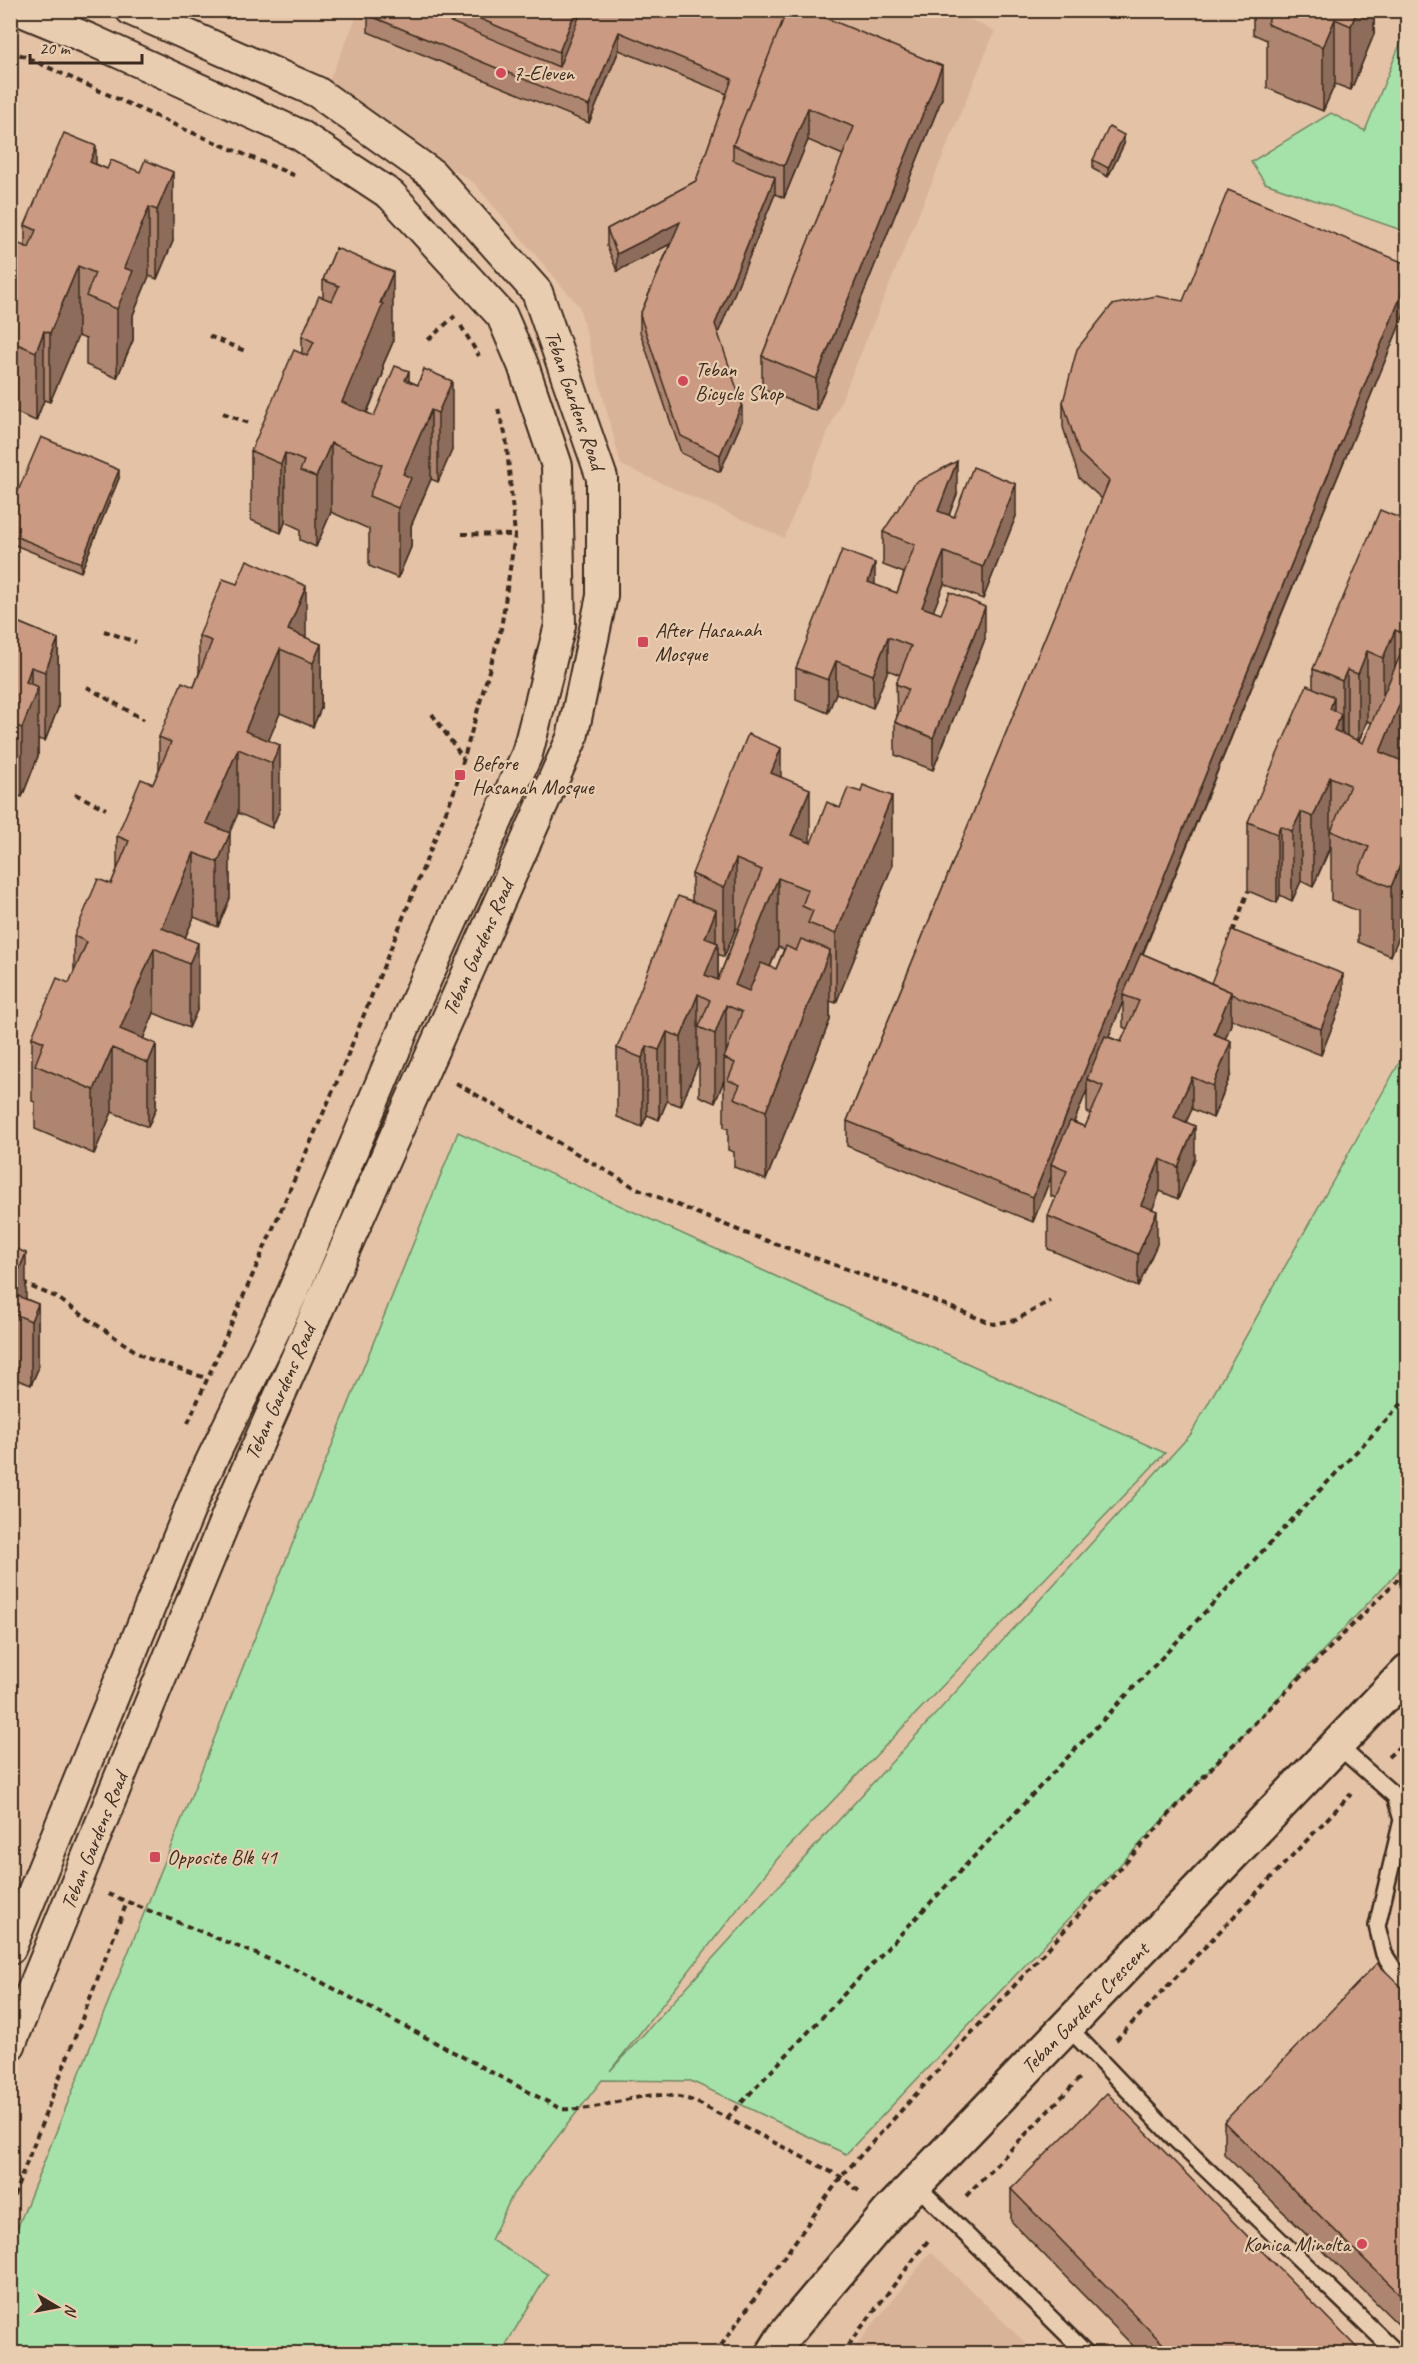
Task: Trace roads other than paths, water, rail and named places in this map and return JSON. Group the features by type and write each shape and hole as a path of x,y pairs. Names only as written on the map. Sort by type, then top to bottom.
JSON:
{"street":[{"name":"Teban Gardens Road","path":"10,1949 201,1482 292,1294 401,1037 527,754 560,625 557,466 523,365 502,316 392,195 300,135 19,10"},
{"name":"Teban Gardens Road","path":"10,2045 235,1496 572,738 602,596 602,478 537,292 432,174 317,92 132,10"},
{"path":"201,1482 235,1496"},
{"name":"Teban Gardens Crescent","path":"773,2354 785,2335 889,2212 1407,1671"}],"lane":[{"path":"1336,1744 1403,1804 1402,1820 1377,1926 1384,1954 1397,1974 1407,1984"},
{"path":"1067,2026 1172,2136 1398,2354"},
{"path":"916,2185 1087,2354"}],"place":[{"name":"7-Eleven","path":"501,73"},
{"name":"Teban Bicycle Shop","path":"683,381"},
{"name":"After Hasanah Mosque","path":"643,642"},
{"name":"Before Hasanah Mosque","path":"460,775"},
{"name":"Opposite Blk 41","path":"155,1857"},
{"name":"Konica Minolta","path":"1362,2244"}]}
